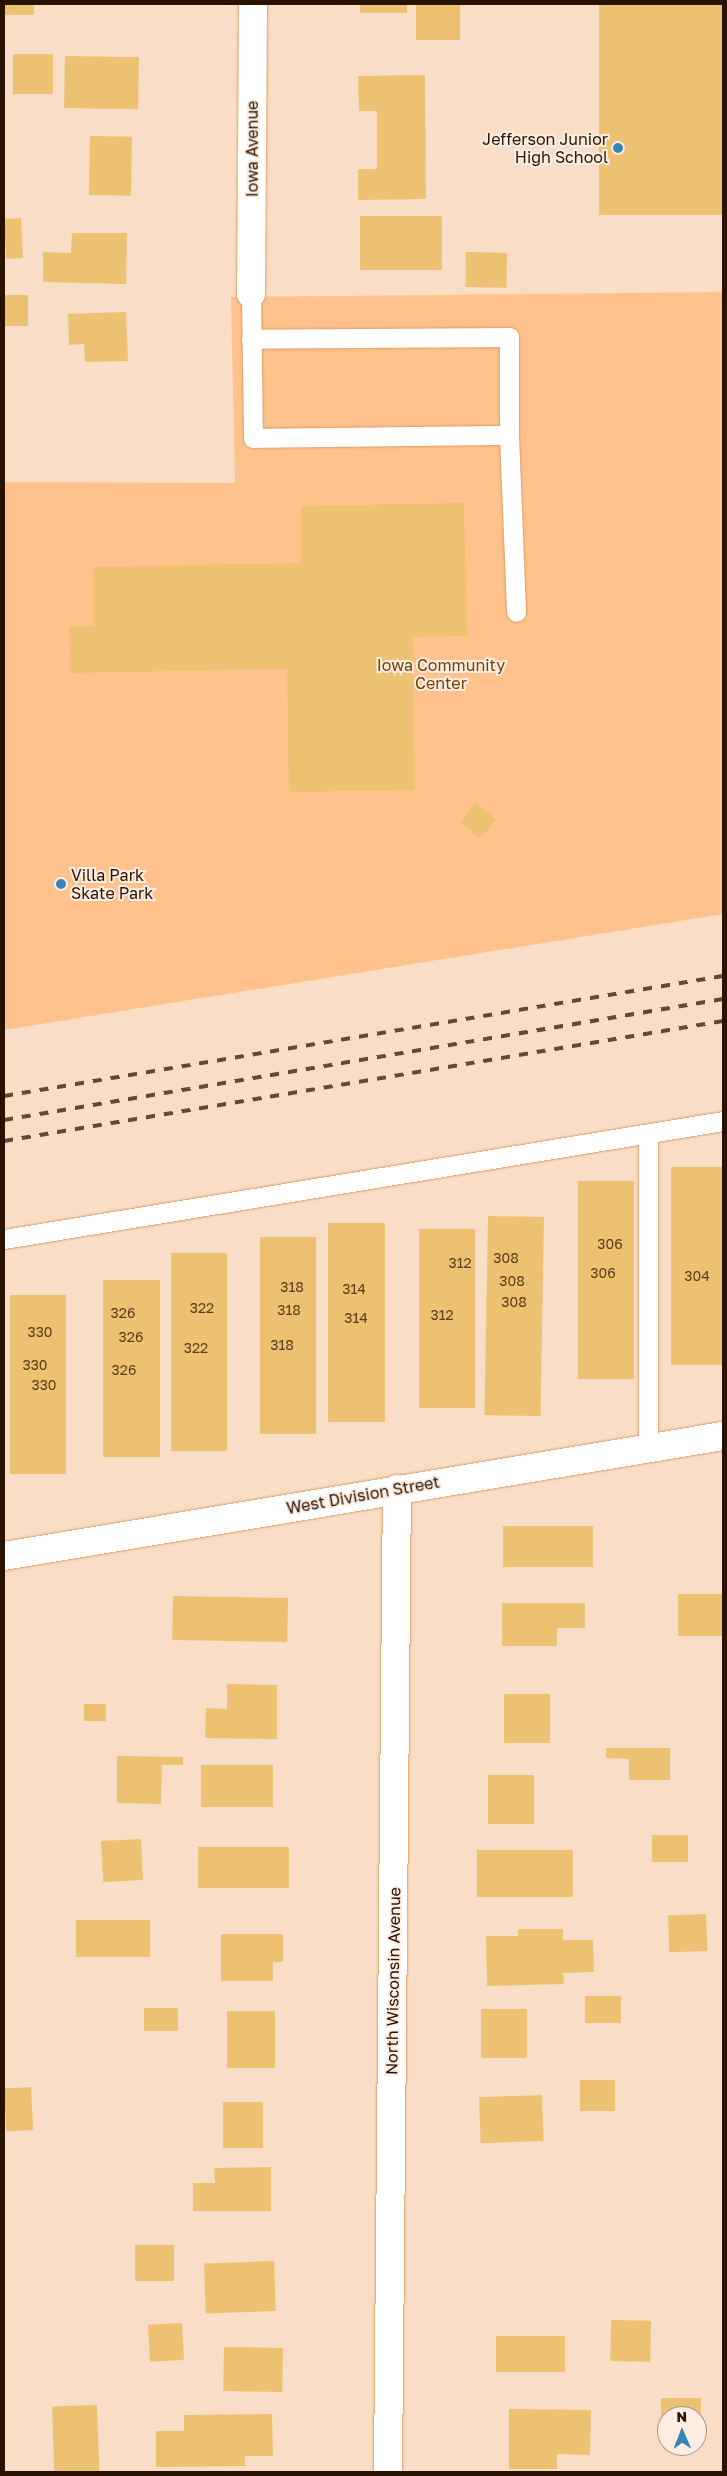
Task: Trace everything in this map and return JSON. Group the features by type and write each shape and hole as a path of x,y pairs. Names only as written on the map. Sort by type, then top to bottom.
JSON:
{"street":[{"name":"Iowa Avenue","path":"251,294 252,4"},
{"name":"West Division Street","path":"4,1556 723,1436"},
{"name":"North Wisconsin Avenue","path":"388,2472 397,1489"}],"lane":[{"path":"251,294 253,438 509,435"},
{"path":"251,339 509,337 509,435 516,612"},
{"path":"4,1239 723,1121"},
{"path":"648,1134 648,1448"}],"green space":[{"name":"Iowa Community Center","path":"723,292 723,914 4,1030 4,482 235,483 231,297"}],"building":[{"path":"4,4 34,4 34,15 4,15"},
{"path":"360,4 407,4 407,13 360,13"},
{"path":"416,4 460,4 460,40 416,40"},
{"path":"599,4 723,4 723,215 599,215"},
{"path":"13,54 53,54 53,94 13,94"},
{"path":"65,56 139,57 138,109 64,108"},
{"path":"425,75 426,199 358,200 358,169 377,169 377,111 359,111 358,76"},
{"path":"90,136 132,137 131,196 89,195"},
{"path":"360,216 442,216 442,270 360,270"},
{"path":"21,218 23,258 6,259 4,219"},
{"path":"72,233 127,233 126,284 43,282 43,252 71,253"},
{"path":"466,252 507,253 506,288 465,287"},
{"path":"4,295 28,295 28,326 4,326"},
{"path":"126,312 128,361 85,362 84,344 69,345 68,314"},
{"path":"464,503 467,636 413,637 415,790 289,792 287,669 70,673 69,626 94,626 93,567 301,563 301,506"},
{"path":"476,803 496,819 480,839 460,822"},
{"path":"671,1167 723,1167 723,1365 671,1365"},
{"path":"578,1181 634,1181 634,1379 578,1379"},
{"path":"488,1216 544,1217 541,1416 485,1415"},
{"path":"328,1223 385,1223 385,1422 328,1422"},
{"path":"419,1229 475,1229 475,1408 419,1408"},
{"path":"260,1237 316,1237 316,1434 260,1434"},
{"path":"171,1253 227,1253 227,1451 171,1451"},
{"path":"103,1280 160,1280 160,1457 103,1457"},
{"path":"10,1295 66,1295 66,1474 10,1474"},
{"path":"503,1526 593,1526 593,1567 503,1567"},
{"path":"678,1594 723,1594 723,1636 678,1636"},
{"path":"173,1596 288,1598 287,1642 172,1640"},
{"path":"502,1603 585,1603 585,1628 557,1628 557,1646 502,1646"},
{"path":"227,1684 277,1685 277,1739 205,1738 206,1708 227,1709"},
{"path":"504,1694 550,1694 550,1743 504,1743"},
{"path":"84,1704 106,1704 106,1721 84,1721"},
{"path":"606,1748 670,1748 670,1780 629,1780 629,1759 606,1758"},
{"path":"117,1756 183,1757 183,1765 162,1765 161,1804 117,1803"},
{"path":"201,1765 273,1765 273,1807 201,1807"},
{"path":"488,1775 534,1775 534,1824 488,1824"},
{"path":"652,1835 688,1835 688,1862 652,1862"},
{"path":"141,1839 143,1880 103,1882 101,1841"},
{"path":"198,1847 289,1847 289,1888 198,1888"},
{"path":"477,1850 573,1850 573,1897 477,1897"},
{"path":"706,1914 707,1951 669,1952 668,1915"},
{"path":"76,1920 150,1920 150,1957 76,1957"},
{"path":"518,1929 563,1929 563,1940 593,1940 594,1972 563,1973 564,1984 487,1986 486,1936 518,1936"},
{"path":"221,1934 283,1934 283,1962 273,1962 273,1981 221,1981"},
{"path":"585,1996 621,1996 621,2023 585,2023"},
{"path":"144,2008 178,2008 178,2031 144,2031"},
{"path":"481,2009 527,2009 527,2058 481,2058"},
{"path":"227,2011 275,2011 275,2068 227,2068"},
{"path":"580,2080 615,2080 615,2111 580,2111"},
{"path":"31,2087 33,2130 6,2131 4,2088"},
{"path":"542,2095 544,2141 481,2143 479,2097"},
{"path":"223,2102 263,2102 263,2148 223,2148"},
{"path":"271,2167 271,2211 193,2211 193,2183 215,2183 214,2168"},
{"path":"135,2245 174,2245 174,2281 135,2281"},
{"path":"274,2261 276,2311 206,2313 204,2263"},
{"path":"611,2320 651,2321 650,2362 610,2361"},
{"path":"182,2323 184,2360 150,2362 148,2325"},
{"path":"496,2336 565,2336 565,2372 496,2372"},
{"path":"224,2347 283,2348 282,2392 223,2391"},
{"path":"661,2398 701,2398 701,2406 661,2406"},
{"path":"97,2405 99,2472 54,2472 52,2407"},
{"path":"509,2409 591,2410 590,2455 557,2454 557,2469 509,2469"},
{"path":"272,2414 273,2456 245,2456 245,2466 156,2467 156,2431 184,2431 184,2415"}],"railway":[{"path":"4,1096 723,976"},
{"path":"4,1120 723,999"},
{"path":"4,1141 723,1021"}],"place":[{"name":"Jefferson Junior High School","path":"618,148"},
{"name":"Villa Park Skate Park","path":"61,884"}]}
